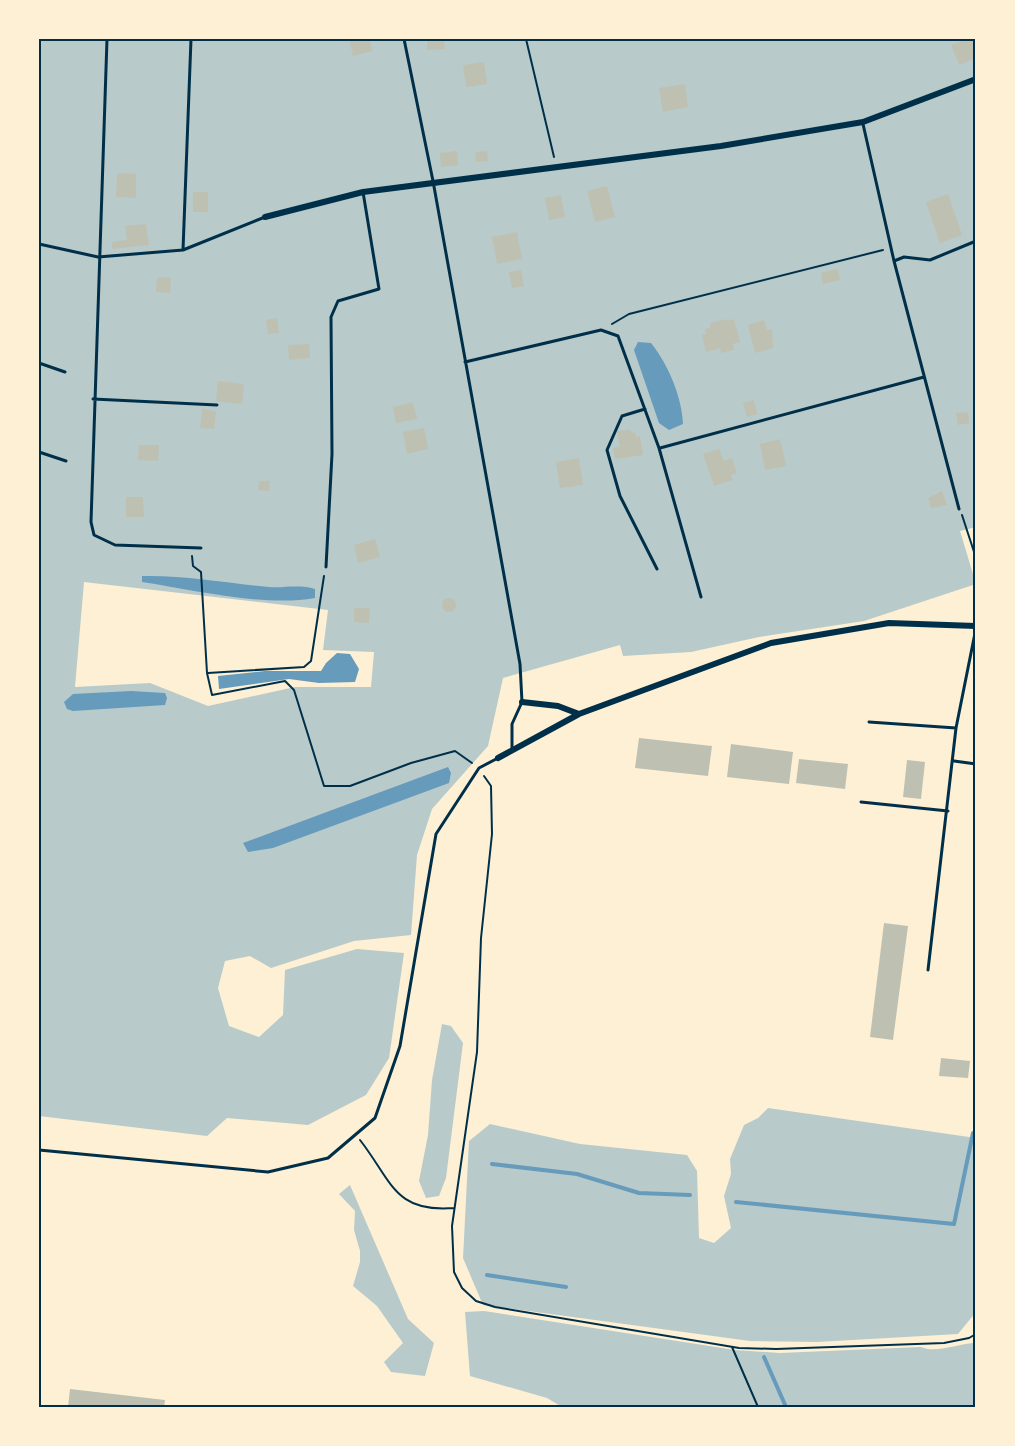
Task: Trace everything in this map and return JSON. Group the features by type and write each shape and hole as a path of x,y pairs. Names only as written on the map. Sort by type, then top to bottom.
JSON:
{"street":[{"path":"265,217 363,192 433,181 556,169 721,146 863,122 976,79"},
{"path":"498,758 579,714 771,643 889,623 976,626"},
{"path":"522,702 558,706 579,714"}],"lane":[{"path":"107,39 93,399 91,522 94,536 115,545 201,548"},
{"path":"183,250 191,39"},
{"path":"404,39 433,181 520,664 522,702 512,724 512,750"},
{"path":"863,122 894,261 959,509"},
{"path":"326,567 332,454 331,317 338,301 379,289 363,192"},
{"path":"39,244 98,257 183,250 265,217"},
{"path":"894,261 904,257 930,260 976,241"},
{"path":"465,362 601,330 618,336 659,448 701,597"},
{"path":"39,363 65,372"},
{"path":"659,448 924,377"},
{"path":"93,399 218,405"},
{"path":"645,409 622,416 607,450 620,496 657,569"},
{"path":"39,452 66,461"},
{"path":"928,970 956,729 976,626"},
{"path":"869,722 956,729"},
{"path":"39,1150 268,1172 328,1158 375,1118 400,1046 436,834 479,768 498,758"},
{"path":"954,761 976,764"},
{"path":"861,802 948,811"}],"path":[{"path":"526,39 556,169"},
{"path":"601,330 629,314 891,248"},
{"path":"959,509 976,558"},
{"path":"192,547 192,566 201,572 207,673 212,695 285,681 294,690 324,786 350,786 411,763 455,751 479,768 491,786 492,834 481,938 477,1052 454,1208 454,1272 462,1288 476,1301 531,1315 732,1347 776,1349 944,1343 969,1338 976,1334"},
{"path":"207,673 304,667 311,661 321,586 326,567"},
{"path":"356,1134 404,1200 431,1210 454,1208"},
{"path":"732,1347 758,1407"}],"shaded area":[{"path":"39,39 976,39 976,527 960,531 976,584 864,621 759,637 691,652 623,656 620,645 503,678 488,746 432,809 417,855 411,935 354,941 271,968 250,956 225,961 218,988 229,1026 259,1037 283,1015 285,970 357,949 404,953 389,1058 366,1095 308,1125 227,1118 207,1136 39,1116","holes":["84,582 328,610 323,650 374,652 371,687 295,687 208,706 150,683 75,687"]},
{"path":"442,1024 451,1026 463,1043 446,1178 439,1196 426,1198 419,1181 428,1135 432,1080"},
{"path":"768,1108 976,1138 976,1312 958,1334 817,1342 750,1341 483,1305 463,1258 469,1141 490,1124 580,1144 687,1155 697,1171 699,1238 714,1243 731,1228 724,1196 731,1174 730,1159 744,1125 758,1118"},
{"path":"350,1185 408,1319 434,1343 425,1376 391,1372 384,1362 403,1343 377,1306 353,1286 360,1262 360,1251 354,1230 355,1211 339,1194"},
{"path":"484,1311 735,1350 780,1353 921,1347 941,1349 976,1343 976,1407 562,1407 547,1398 470,1376 465,1312"}],"water":[{"path":"638,342 651,343 663,361 677,392 683,424 669,430 659,423 634,350"},
{"path":"142,576 190,578 269,587 304,587 315,589 315,598 252,599 142,582"},
{"path":"337,653 350,654 359,669 355,682 319,683 289,679 219,689 218,676 265,671 321,671"},
{"path":"131,691 165,693 167,698 165,705 73,711 67,709 64,702 73,694"},
{"path":"448,767 451,773 449,783 273,848 248,852 243,843"}],"building":[{"path":"349,39 370,39 372,51 353,56"},
{"path":"427,39 444,39 445,49 427,50"},
{"path":"968,39 976,39 976,58 959,65 951,45"},
{"path":"484,62 487,84 466,87 463,65"},
{"path":"685,84 688,107 663,112 659,88"},
{"path":"457,151 458,165 441,167 440,153"},
{"path":"487,151 488,161 476,162 475,152"},
{"path":"117,173 136,174 136,198 116,197"},
{"path":"607,186 615,217 595,222 587,191"},
{"path":"193,192 208,192 208,212 193,212"},
{"path":"948,194 962,235 940,243 926,202"},
{"path":"561,195 565,217 549,220 545,198"},
{"path":"146,224 149,245 112,249 112,242 127,240 125,226"},
{"path":"517,232 522,259 497,264 492,237"},
{"path":"838,269 840,280 823,284 821,273"},
{"path":"521,270 524,286 512,288 509,272"},
{"path":"157,277 171,278 170,293 156,292"},
{"path":"277,318 279,333 268,334 266,320"},
{"path":"726,319 727,321 734,319 740,342 733,344 734,350 721,353 720,348 706,352 702,335 706,334 705,329 711,327 710,323"},
{"path":"764,320 767,330 772,329 773,348 755,353 748,325"},
{"path":"309,344 310,358 289,360 288,345"},
{"path":"218,381 244,384 242,404 216,401"},
{"path":"754,400 757,414 747,417 743,403"},
{"path":"413,402 417,419 396,423 393,407"},
{"path":"202,409 216,411 214,429 200,428"},
{"path":"968,412 969,423 958,425 956,413"},
{"path":"424,428 428,449 407,454 403,432"},
{"path":"631,430 631,433 635,432 636,437 640,436 643,455 615,459 613,448 620,447 617,431"},
{"path":"780,439 786,466 765,470 760,444"},
{"path":"139,445 159,445 158,461 138,460"},
{"path":"719,449 724,461 732,458 737,473 731,475 733,480 714,486 703,454"},
{"path":"579,458 583,485 560,488 556,462"},
{"path":"259,481 270,481 269,491 258,490"},
{"path":"942,491 947,505 931,508 928,498"},
{"path":"126,497 143,497 144,517 126,517"},
{"path":"375,539 380,557 358,563 354,545"},
{"path":"449,598 454,600 456,605 454,610 449,612 444,610 442,605 444,600"},
{"path":"354,608 370,608 369,623 354,622"},
{"path":"639,738 712,746 708,776 635,768"},
{"path":"731,744 793,752 789,784 727,777"},
{"path":"799,759 848,764 845,789 796,783"},
{"path":"907,760 925,762 921,799 903,797"},
{"path":"884,923 908,926 893,1040 870,1037"},
{"path":"941,1058 970,1061 968,1078 939,1076"},
{"path":"70,1389 165,1400 164,1407 68,1407"}],"waterway":[{"path":"736,1202 954,1224 973,1133 976,1134"},
{"path":"492,1164 577,1174 639,1193 690,1195"},
{"path":"487,1275 566,1287"},
{"path":"764,1357 786,1407"}]}
